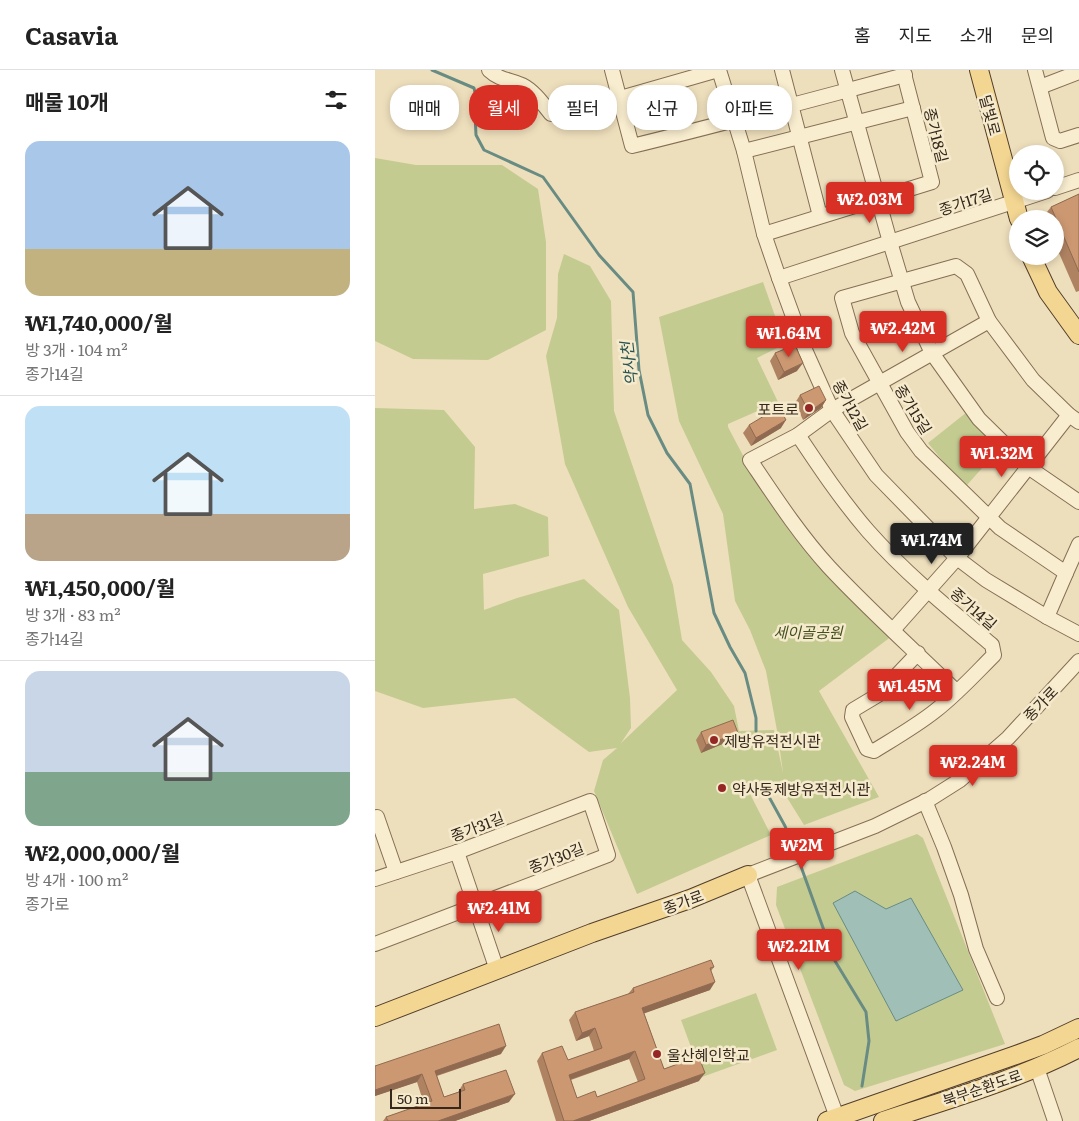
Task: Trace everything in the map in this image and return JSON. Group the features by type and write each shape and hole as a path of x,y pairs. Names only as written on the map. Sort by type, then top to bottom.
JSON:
{"main road":[{"name":"달빛로","path":"979,70 1017,210"},
{"path":"1035,265 1048,292 1079,336"},
{"name":"종가로","path":"375,1017 592,933 691,899 748,875"},
{"path":"834,1120 1043,1045 1079,1028"},
{"name":"북부순환도로","path":"884,1121 1037,1068 1079,1048"}],"street":[{"name":"종가12길","path":"489,70 497,78 521,84 530,90 551,114 572,111 719,70 723,85"},
{"path":"611,70 632,146 707,128"},
{"path":"782,70 786,85"},
{"path":"842,70 890,242 909,302 932,353 979,419 1028,467 1079,502"},
{"path":"1035,70 1053,138 1059,141 1079,135"},
{"path":"792,104 848,90 904,72"},
{"name":"종가18길","path":"764,234 932,182 904,72"},
{"path":"1040,87 1079,72"},
{"path":"792,108 820,216"},
{"path":"744,151 913,108"},
{"name":"종가12길","path":"737,130 764,234 806,352 832,410 876,475 957,558 986,580 1079,634"},
{"path":"1064,185 1079,180"},
{"name":"종가17길","path":"1018,210 1034,200"},
{"name":"종가17길","path":"779,278 890,242 1009,213"},
{"path":"893,630 957,558 1028,467 1074,418 1033,380 989,321 967,274 956,266 903,281"},
{"name":"종가15길","path":"903,281 842,298 852,333 879,383 907,432 921,451 989,518 1066,573"},
{"path":"957,692 830,567 790,519 750,460 798,435 832,410 989,321"},
{"name":"종가14길","path":"798,435 838,493 868,531 906,570 992,645 994,655 957,692 910,729 874,751 867,749 852,717 853,710 878,695 918,654"},
{"path":"1047,617 1079,544"},
{"name":"종가로","path":"748,875 875,826 925,802 960,780 1008,738 1079,661"},
{"name":"종가31길","path":"375,879 457,852 590,801 608,855"},
{"path":"925,802 944,847 977,949 997,998"},
{"path":"375,818 377,817 396,872"},
{"path":"457,852 497,970"},
{"name":"종가30길","path":"375,944 608,855"},
{"path":"748,875 834,1120"},
{"path":"1037,1068 1055,1121"}],"green space":[{"path":"375,158 416,165 502,165 538,189 546,242 546,330 488,360 413,359 375,341"},
{"name":"세이골공원","path":"564,254 590,266 611,301 614,411 673,585 682,640 711,672 734,706 739,731 774,730 783,773 766,671 750,630 735,601 723,514 679,421 659,317 763,282 785,344 757,358 778,402 728,424 728,427 781,519 813,559 892,636 819,691 879,797 804,825 786,796 784,785 748,790 771,835 637,894 594,791 603,760 617,748 589,752 515,698 423,708 375,691 375,408 444,410 475,447 474,509 515,504 548,517 549,556 483,574 484,610 517,598 584,579 619,610 630,698 631,728 621,743 677,690 628,607 565,464 546,356 557,318 558,274"},
{"path":"967,412 1000,448 967,485 946,465 928,443"},
{"path":"917,834 923,838 1005,1044 855,1091 844,1085 776,905 777,887"},
{"path":"756,993 777,1050 702,1077 681,1020"}],"water":[{"path":"855,891 886,909 911,898 963,990 896,1021 833,903"}],"building":[{"path":"1079,194 1079,272 1064,237 1064,210 1052,210 1051,207"},
{"path":"795,345 803,363 784,372 775,353"},
{"path":"819,386 826,400 809,412 800,395"},
{"path":"779,407 786,420 756,438 749,425"},
{"path":"733,720 738,733 706,745 701,732"},
{"path":"711,960 714,967 710,968 715,982 642,1008 664,1069 686,1061 684,1057 697,1052 705,1073 573,1121 564,1121 542,1053 562,1046 568,1060 602,1048 595,1028 582,1033 575,1012 634,992 633,988","holes":["635,1051 645,1079 597,1097 595,1091 577,1098 569,1075"]},
{"path":"499,1024 506,1046 435,1071 444,1097 465,1090 463,1084 506,1070 515,1094 438,1121 388,1121 386,1117 432,1101 422,1074 375,1090 375,1066"}],"waterway":[{"name":"약사천","path":"432,70 474,88 477,101 475,115 476,135 484,150 543,177 599,255 633,292 639,370 648,415 667,453 690,484 714,613 745,673 756,718 756,731"},
{"name":"약사천","path":"763,786 785,826 796,853"},
{"name":"약사천","path":"799,861 835,961 866,1012 869,1041 862,1086"}],"place":[{"name":"포트로","path":"809,408"},
{"name":"제방유적전시관","path":"714,740"},
{"name":"약사동제방유적전시관","path":"722,788"},
{"name":"울산혜인학교","path":"657,1054"}]}
